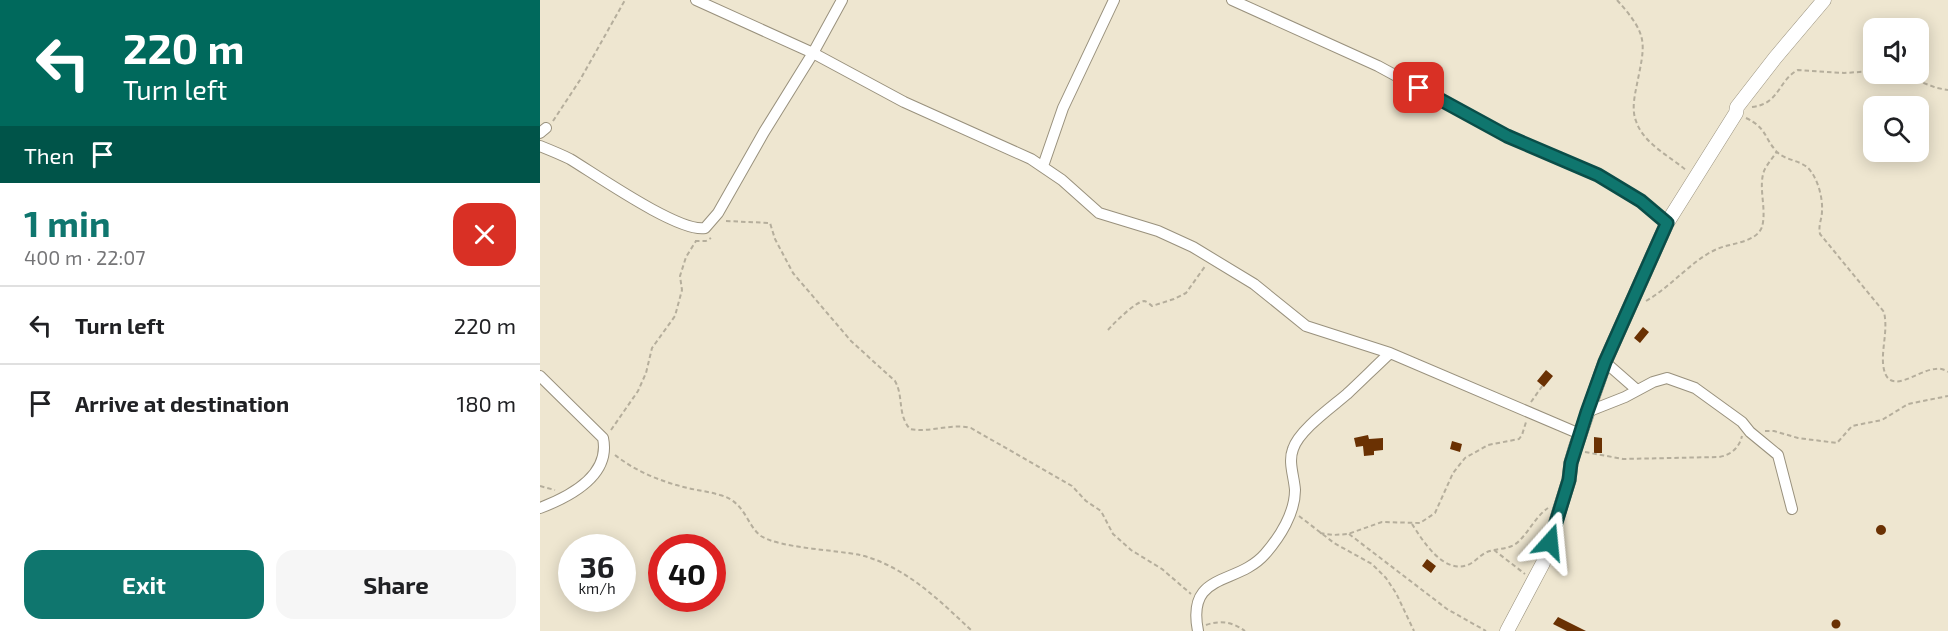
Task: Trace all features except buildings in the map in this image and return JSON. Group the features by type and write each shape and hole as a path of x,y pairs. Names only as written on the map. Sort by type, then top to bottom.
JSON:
{"street":[{"path":"696,0 813,53 904,102 1043,166 1099,213 1177,238 1254,284 1306,326 1390,353 1580,434"},
{"path":"540,146 567,158 648,208 708,232 842,0"},
{"path":"1043,166 1074,81 1114,0"},
{"path":"1232,0 1378,66 1507,136 1598,175 1641,201 1667,223"},
{"path":"1507,631 1543,563 1564,499 1575,449 1605,362 1667,223 1736,110 1775,58 1824,0"},
{"path":"1198,630 1198,600 1204,589 1215,581 1243,570 1264,556 1287,522 1295,490 1292,465 1293,448 1305,431 1390,353"},
{"path":"1605,362 1637,390"},
{"path":"540,376 604,443 604,457 584,484 555,502 540,508"},
{"path":"1587,412 1667,378 1695,388 1742,422 1750,432 1778,455 1792,509"}],"path":[{"path":"543,131 558,117 625,0"},
{"path":"1617,0 1635,20 1643,36 1643,50 1633,102 1636,121 1644,136 1695,177"},
{"path":"1736,110 1759,106 1770,101 1788,78 1798,70 1863,72"},
{"path":"1926,84 1948,90"},
{"path":"1736,110 1755,122 1782,156 1802,163 1812,173 1821,199 1820,234 1884,312 1887,323 1883,366 1889,378 1895,382 1934,369 1943,369 1948,372"},
{"path":"1632,305 1646,301 1661,292 1719,248 1748,239 1758,233 1764,210 1763,178 1777,151"},
{"path":"721,225 731,220 770,223 775,239 794,273 851,341 895,381 900,390 901,414 910,429 971,428 1072,486 1086,501 1101,511 1113,534 1131,550 1162,569 1198,600"},
{"path":"695,241 706,241 708,232"},
{"path":"708,232 695,241 686,257 680,276 682,290 675,316 652,348 644,381 604,443 622,461 654,477 679,486 723,495 744,511 762,536 795,545 861,556 886,565 922,586 972,631"},
{"path":"1108,330 1142,301 1156,305 1186,293 1212,258"},
{"path":"1320,533 1333,536 1348,534 1382,522 1412,524 1420,523 1433,516 1453,473 1465,458 1488,445 1502,441 1514,441 1522,435 1527,413 1543,385"},
{"path":"1750,432 1774,431 1798,438 1834,443 1839,441 1852,426 1882,420 1903,406 1948,396"},
{"path":"1575,449 1623,459 1725,456 1736,449 1741,442 1742,422"},
{"path":"1412,524 1433,552 1455,566 1467,565 1484,553 1509,547 1518,542 1538,517 1564,499"},
{"path":"1292,509 1320,533 1372,564 1386,578 1402,602 1414,631"},
{"path":"1348,534 1447,609 1485,631"},
{"path":"1494,549 1534,582"},
{"path":"1198,630 1214,622 1230,623 1245,631"}],"route":[{"path":"1419,88 1507,136 1598,175 1641,201 1667,223 1605,362 1571,463 1569,480 1550,542"}]}
